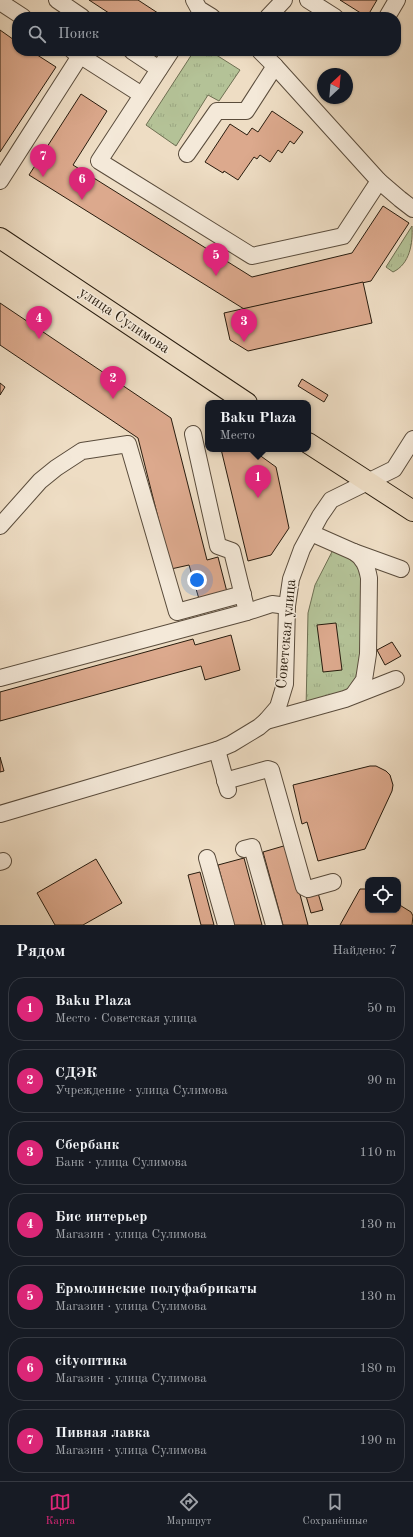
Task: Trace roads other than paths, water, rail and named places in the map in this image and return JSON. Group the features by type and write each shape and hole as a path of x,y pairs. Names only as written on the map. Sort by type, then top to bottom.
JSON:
{"main road":[{"name":"улица Сулимова","path":"0,238 243,400"},
{"path":"311,445 413,511"}],"street":[{"path":"57,0 73,12"},
{"path":"273,12 284,0"},
{"path":"308,0 327,12"},
{"path":"390,12 397,0"},
{"path":"0,2 15,12"},
{"path":"0,181 76,56"},
{"path":"83,56 142,95"},
{"path":"140,56 159,69"},
{"path":"168,56 99,161 252,256 343,236 379,181"},
{"path":"265,56 379,181 413,209"},
{"path":"187,154 216,111 246,111 275,66"},
{"path":"193,434 218,546 232,551 247,612"},
{"name":"Советская улица","path":"0,814 217,750 250,733 266,721 278,707 285,684 287,606 291,579 294,567 311,533 331,500 394,469 413,439"},
{"path":"0,526 40,481 56,468 82,451 128,444 177,612 243,594"},
{"path":"311,533 354,552 401,569"},
{"path":"354,552 364,561 369,578 367,660 364,680 354,694"},
{"path":"0,678 272,604 287,606"},
{"path":"266,721 345,699 354,694 396,679"},
{"path":"217,750 227,786 268,769 271,770 304,887 308,889 333,882"},
{"path":"244,849 252,847 274,925"},
{"path":"207,858 226,925"}],"place":[{"name":"Пивная лавка","path":"43,177"},
{"name":"cityоптика","path":"82,200"},
{"name":"Ермолинские полуфабрикаты","path":"216,276"},
{"name":"Бис интерьер","path":"39,339"},
{"name":"Сбербанк","path":"244,342"},
{"name":"СДЭК","path":"113,399"},
{"name":"Baku Plaza","path":"258,498"}]}
